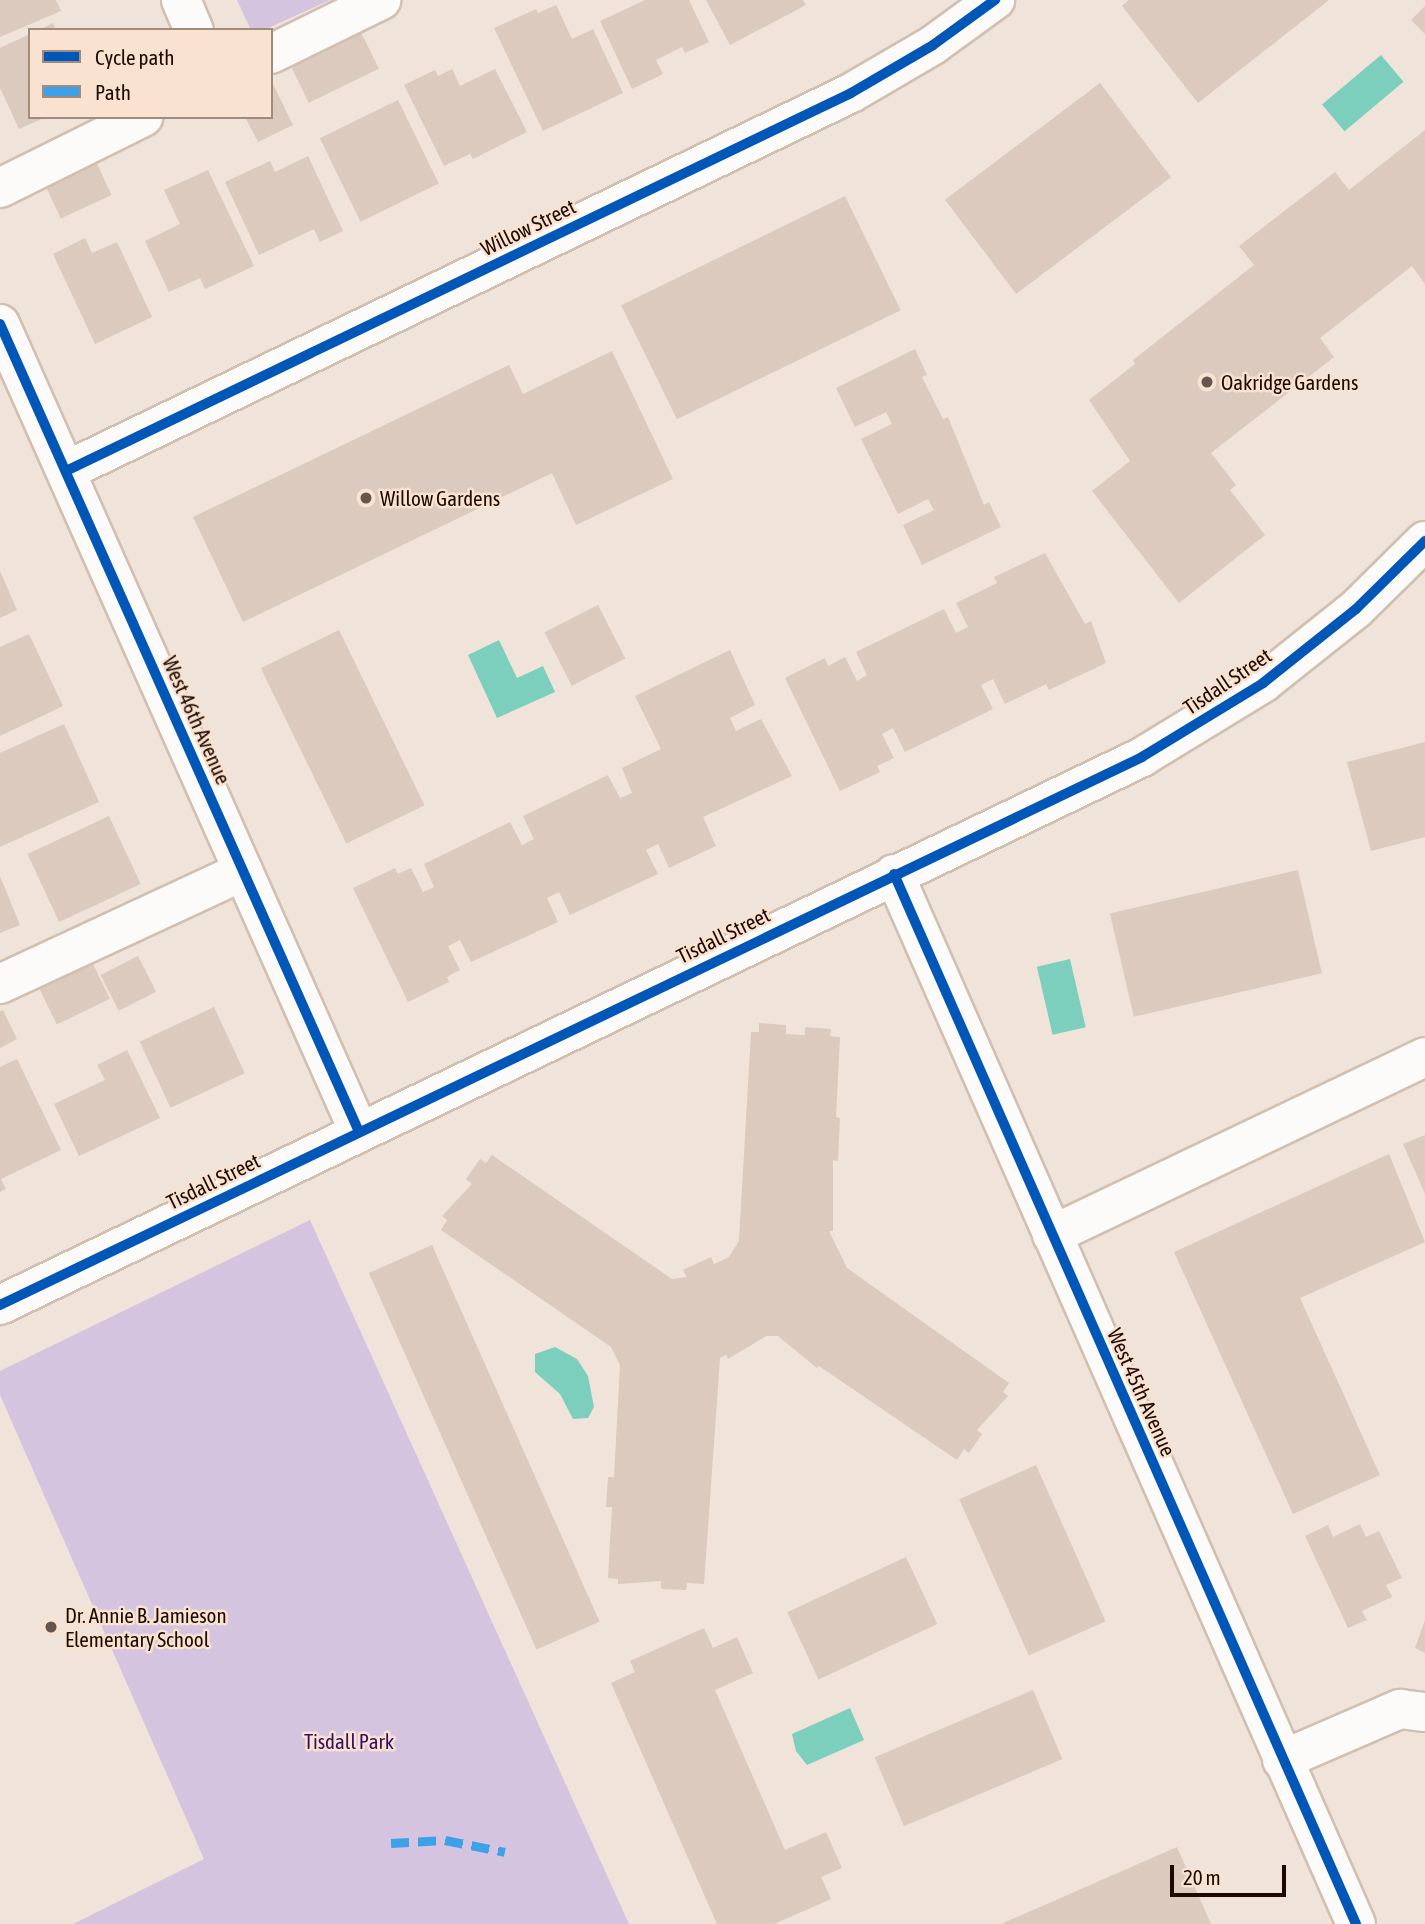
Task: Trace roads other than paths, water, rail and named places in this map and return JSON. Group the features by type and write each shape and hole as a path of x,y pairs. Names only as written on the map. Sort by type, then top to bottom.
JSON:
{"street":[{"path":"181,0 193,28"},
{"path":"273,53 381,0"},
{"name":"Willow Street","path":"66,471 851,93 933,45 995,0"},
{"path":"0,188 139,119"},
{"name":"West 46th Avenue","path":"0,324 359,1132"},
{"name":"Tisdall Street","path":"0,1305 1142,757 1222,711 1356,609 1425,541"},
{"path":"0,984 243,870"},
{"name":"West 45th Avenue","path":"894,874 1356,1924"},
{"path":"1052,1235 1425,1057"},
{"path":"1282,1760 1400,1709 1425,1712"}],"water":[{"path":"1381,55 1403,82 1345,131 1322,104"},
{"path":"499,640 517,678 543,666 555,692 497,718 468,655"},
{"path":"1070,959 1086,1027 1053,1035 1037,967"},
{"path":"555,1347 577,1359 588,1376 594,1407 588,1418 573,1419 560,1394 535,1372 535,1354"},
{"path":"850,1708 864,1740 807,1765 796,1751 792,1734"}],"place":[{"name":"Oakridge Gardens","path":"1207,382"},
{"name":"Willow Gardens","path":"366,498"},
{"name":"Dr. Annie B. Jamieson Elementary School","path":"51,1627"}],"park label":[{"name":"Tisdall Park","path":"349,1741"}]}
